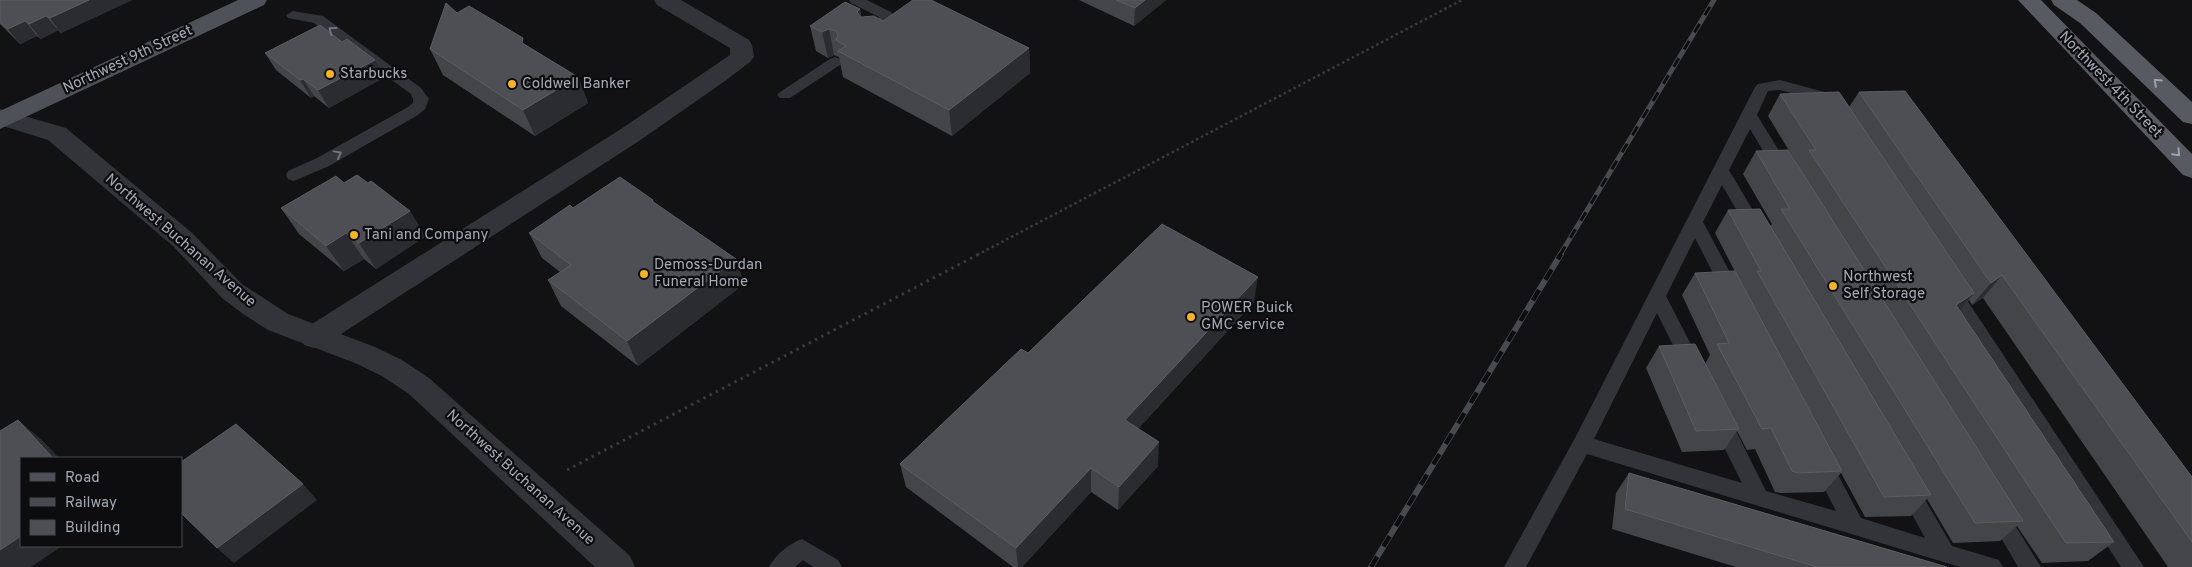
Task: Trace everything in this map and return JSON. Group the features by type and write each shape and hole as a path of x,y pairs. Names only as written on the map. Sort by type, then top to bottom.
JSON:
{"highway":[{"name":"Northwest 4th Street","path":"2029,0 2192,169"},
{"path":"2062,0 2088,18 2192,116"}],"main road":[{"name":"Northwest 9th Street","path":"2,119 256,0"}],"street":[{"path":"314,337 630,136 742,57 741,45 665,0"},
{"name":"Northwest Buchanan Avenue","path":"2,119 57,134 182,239 232,291 278,322 366,355 392,368 419,386 618,567"}],"lane":[{"path":"856,0 886,15 885,24 871,38"},
{"path":"293,15 318,19 416,91 421,99 420,105 414,111 322,162 294,175"},
{"path":"784,94 835,62"},
{"path":"1515,567 1582,444 1763,87 1780,85 1824,96 1840,121"},
{"path":"1749,115 1791,182"},
{"path":"1721,170 1766,246"},
{"path":"1695,222 1740,308"},
{"path":"1938,270 2133,567"},
{"path":"1657,296 1702,384"},
{"path":"1711,401 1760,498"},
{"path":"1582,444 1992,567"},
{"path":"1813,448 1854,526"},
{"path":"1896,468 1946,553"},
{"path":"1989,500 2030,567"},
{"path":"780,567 802,548 831,567"}],"path":[{"path":"531,489 1462,0"}],"building":[{"path":"0,0 89,0 50,18 46,16 29,24 25,21 8,29 0,22"},
{"path":"913,0 931,0 1029,48 949,110 838,51 846,46 836,40 838,35 836,31 829,29 822,32 810,26 845,2 860,9 857,12 861,17 874,16 883,21"},
{"path":"1116,0 1145,0 1135,8"},
{"path":"446,3 457,13 469,6 523,38 522,43 578,77 523,110 430,49"},
{"path":"320,25 342,42 347,39 375,60 318,90 303,79 300,80 265,53"},
{"path":"1905,91 2192,477 2192,542 2002,275 1991,283 1859,92"},
{"path":"1839,92 1974,293 1956,305 2114,542 2066,543 1809,150 1816,150 1780,94"},
{"path":"1788,150 2023,521 1975,523 1781,209 1790,209 1756,151"},
{"path":"357,175 368,183 371,181 410,211 359,243 346,233 326,246 281,208 336,176 344,183"},
{"path":"620,177 736,259 627,341 548,280 571,265 529,233 570,205 573,208"},
{"path":"1760,209 1931,495 1884,497 1757,271 1761,271 1728,210"},
{"path":"1162,224 1258,277 1125,420 1159,442 1119,487 1091,468 1016,548 900,464 1021,349 1028,353"},
{"path":"1735,271 1842,471 1798,473 1792,471 1771,428 1762,429 1717,344 1729,343 1695,273"},
{"path":"1695,344 1739,429 1696,431 1659,346"},
{"path":"18,420 52,457 20,457 20,537 0,550 0,431"},
{"path":"236,424 303,484 217,548 182,514 182,461"},
{"path":"1629,473 1947,567 1817,567 1625,509"}],"railway":[{"path":"1560,255 1714,0"},
{"path":"1371,567 1561,254"}],"place":[{"name":"Starbucks","path":"330,74"},
{"name":"Coldwell Banker","path":"512,84"},
{"name":"Tani and Company","path":"354,235"},
{"name":"Demoss-Durdan Funeral Home","path":"644,274"},
{"name":"Northwest Self Storage","path":"1833,286"},
{"name":"POWER Buick GMC service","path":"1191,317"}]}
